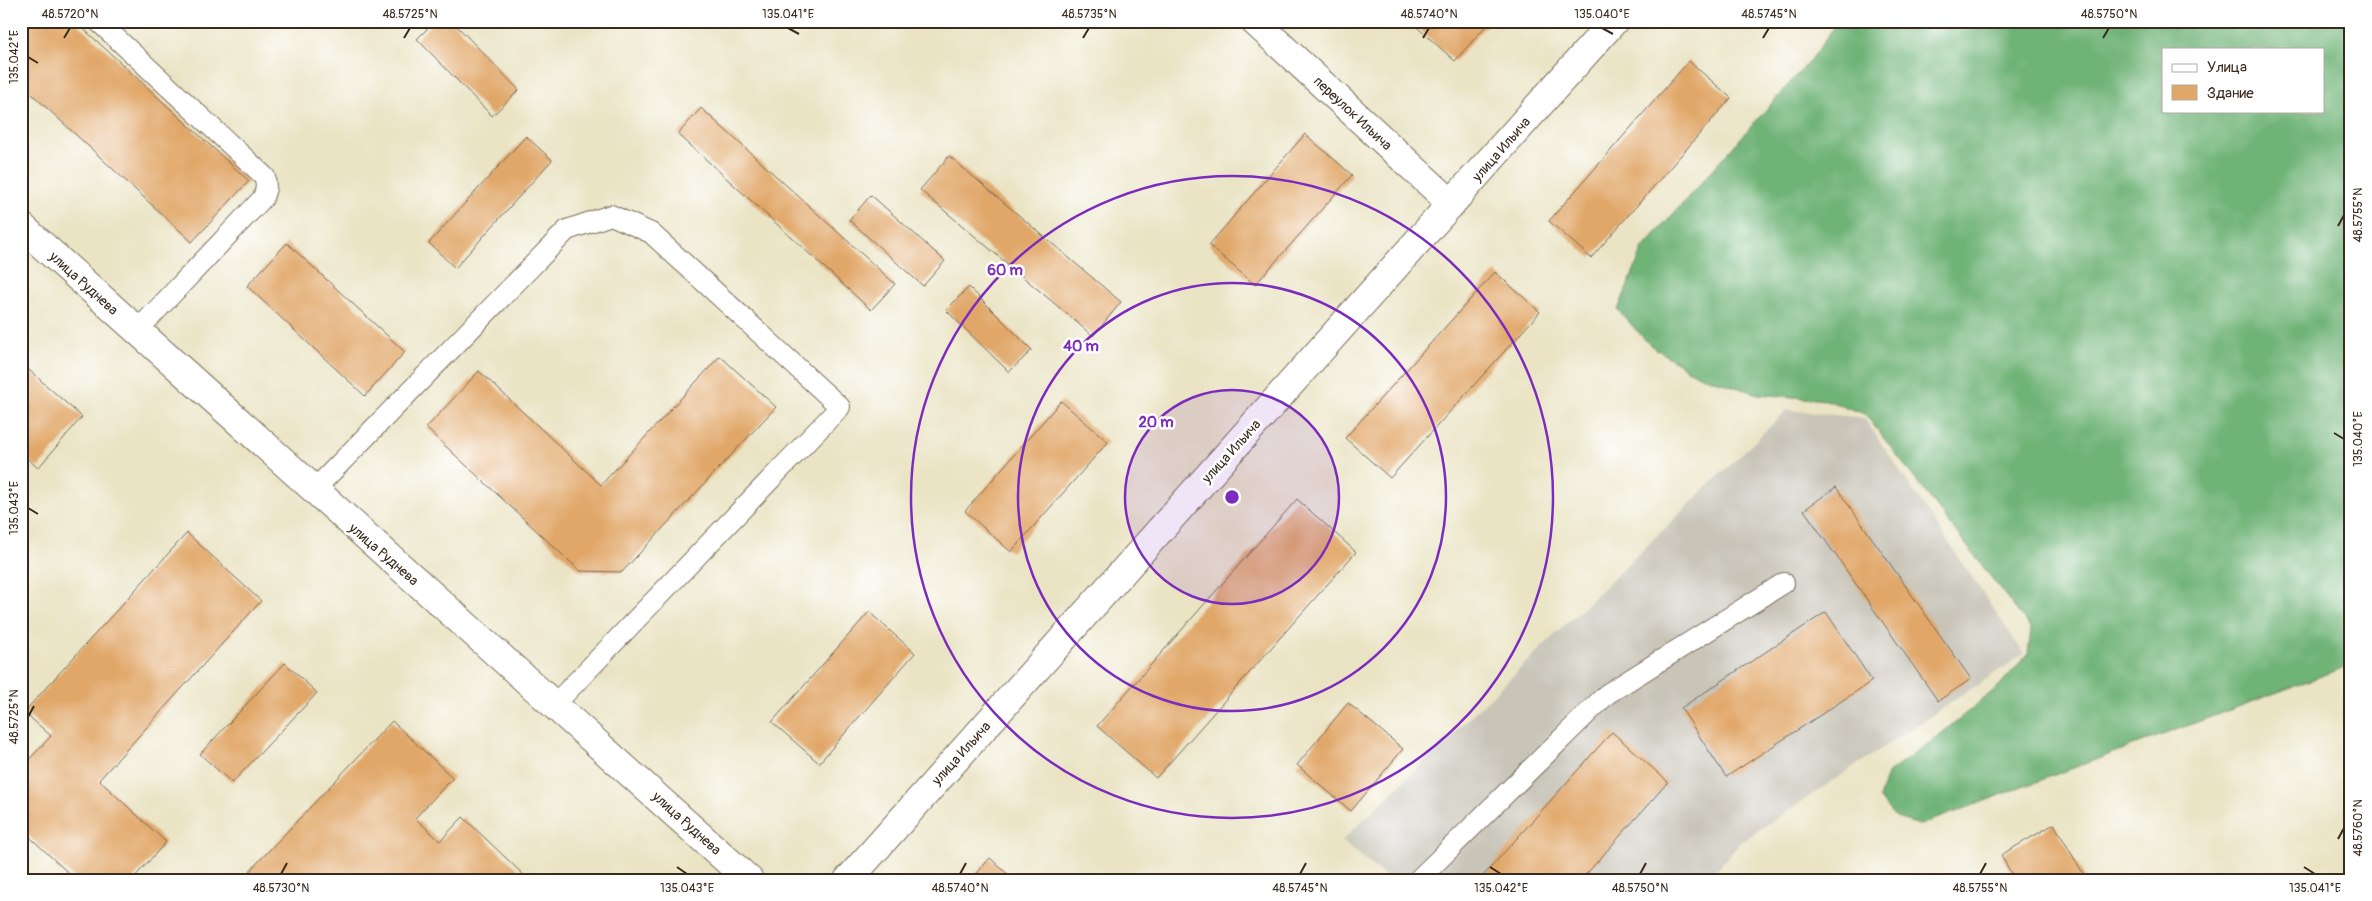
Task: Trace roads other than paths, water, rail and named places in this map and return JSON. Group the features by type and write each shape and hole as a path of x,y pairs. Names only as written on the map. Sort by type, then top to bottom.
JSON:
{"street":[{"name":"переулок Ильича","path":"1254,21 1452,204"},
{"name":"улица Ильича","path":"848,880 1614,21"},
{"name":"улица Руднева","path":"21,226 313,491 555,704 749,880"}],"lane":[{"path":"98,21 266,177 266,188 263,198 137,331"},
{"path":"313,491 566,230 611,215 651,233 840,407 555,704"},
{"path":"1418,880 1607,694 1784,583"}]}
